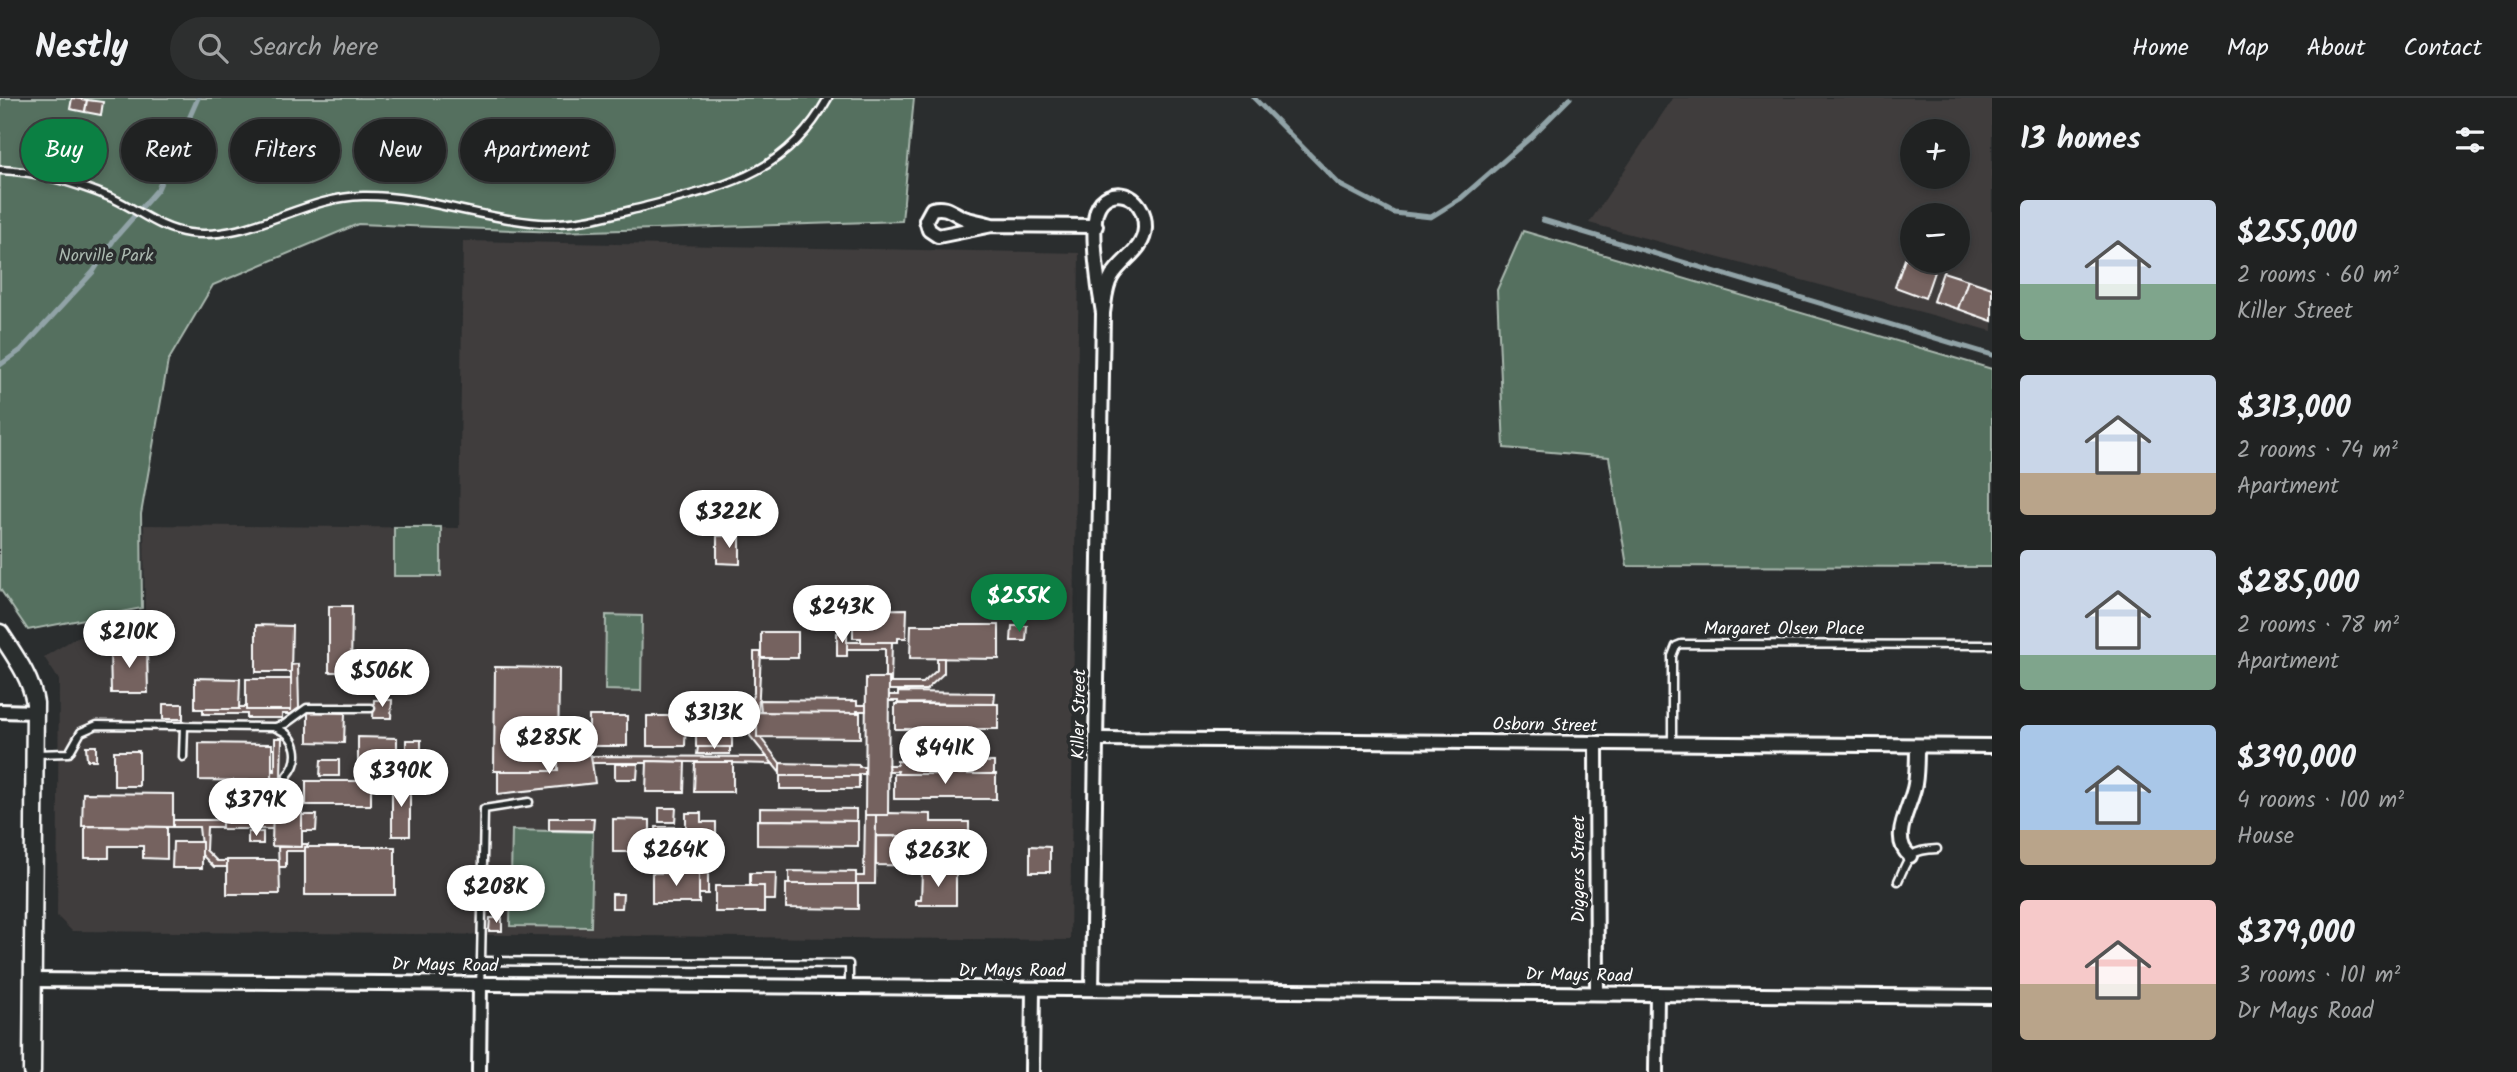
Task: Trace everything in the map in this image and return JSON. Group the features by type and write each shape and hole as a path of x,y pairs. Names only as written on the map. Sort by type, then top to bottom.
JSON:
{"street":[{"path":"1126,195 1137,202 1144,215 1144,237 1137,249 1112,276 1103,313 1097,282 1096,218 1100,205 1111,197 1126,195"},
{"path":"992,225 961,217 952,210 939,207 932,209 926,220 929,230 938,236 992,225 1096,226"},
{"name":"Killer Street","path":"1092,989 1103,313"},
{"path":"0,633 33,691 36,712 32,1072"},
{"path":"0,712 36,712"},
{"name":"Osborn Street","path":"1097,738 1992,746"},
{"name":"Diggers Street","path":"1596,744 1597,993"},
{"path":"1910,856 1903,848 1900,838 1916,784 1917,746"},
{"name":"Dr Mays Road","path":"32,980 1992,997"},
{"path":"479,1072 480,984"},
{"path":"1032,1072 1033,989"},
{"path":"1656,1072 1657,994"}],"lane":[{"path":"0,170 30,174 93,191 130,207 167,228 186,232 225,233 324,201 364,196 388,197 530,222 586,221 741,180 780,157 794,144 828,98"},
{"name":"Margaret Olsen Place","path":"1672,745 1672,656 1676,646 1681,644 1992,645"},
{"path":"35,754 69,753 81,732 97,725 275,727 285,724 307,708 371,708"},
{"path":"183,757 184,726"},
{"path":"275,727 288,734 295,745 296,759 287,776"},
{"path":"480,984 484,808 529,802"},
{"path":"1898,881 1910,856 1921,849 1937,849"},
{"path":"481,961 849,964 849,988"}],"shaded area":[{"path":"1673,98 1992,98 1992,331 1589,223"},
{"path":"463,241 1079,253 1070,940 72,931 57,916 59,680 44,657 77,637 145,637 144,525 459,528"}],"green space":[{"name":"Norville Park","path":"0,98 914,98 902,221 559,232 358,224 213,285 168,361 141,514 142,608 28,630 0,589"},
{"path":"1523,231 1992,369 1992,567 1627,566 1609,457 1504,448 1497,290"},
{"path":"394,527 441,527 441,576 394,576"},
{"path":"606,615 642,616 641,691 605,690"},
{"path":"512,830 593,832 591,927 510,926"}],"building":[{"path":"72,98 87,100 85,112 70,109"},
{"path":"87,100 103,102 101,115 85,112"},
{"path":"1900,273 1934,273 1925,298 1895,287"},
{"path":"1943,273 1968,280 1958,309 1933,301"},
{"path":"1968,280 1992,288 1992,321 1958,309"},
{"path":"717,536 740,536 740,564 717,563"},
{"path":"329,606 352,606 351,672 329,672"},
{"path":"907,609 906,638 898,638 898,642 861,642 861,638 853,638 853,610"},
{"path":"256,625 292,626 291,672 256,672"},
{"path":"911,625 999,625 999,659 910,658"},
{"path":"1012,626 1027,626 1026,641 1011,641"},
{"path":"761,632 798,632 798,658 761,658"},
{"path":"837,633 847,633 847,656 837,656"},
{"path":"114,637 145,637 145,648 113,648"},
{"path":"847,642 892,642 891,683 889,678 885,678 885,649 847,649"},
{"path":"110,648 147,648 148,693 111,693"},
{"path":"754,652 761,652 757,737 760,737 780,763 780,773 750,736"},
{"path":"937,658 944,658 944,673 926,690 889,690 889,683 923,683 937,670"},
{"path":"298,664 299,708 291,714 282,714 282,718 247,718 247,714 203,714 203,709 239,707 246,707 246,710 291,710 291,665"},
{"path":"495,667 559,668 558,771 494,771"},
{"path":"361,672 392,672 391,688 361,688"},
{"path":"195,678 240,679 239,709 195,709"},
{"path":"866,678 889,678 888,815 865,815"},
{"path":"246,679 291,679 291,710 246,710"},
{"path":"898,692 995,693 994,704 889,701 889,695 898,695"},
{"path":"374,700 392,700 391,718 373,718"},
{"path":"760,700 857,701 857,705 866,705 866,711 857,711 857,714 761,713"},
{"path":"163,704 183,704 183,719 163,719"},
{"path":"895,704 998,704 998,729 895,729"},
{"path":"308,712 345,713 344,743 308,742"},
{"path":"757,712 860,713 860,738 757,737"},
{"path":"589,716 627,716 627,746 589,746"},
{"path":"647,716 686,716 685,746 647,746"},
{"path":"696,716 732,717 732,747 696,747"},
{"path":"358,737 397,738 397,768 358,767"},
{"path":"275,738 282,738 281,778 271,778 272,771 275,771"},
{"path":"406,740 421,740 421,755 406,755"},
{"path":"199,743 272,744 272,781 199,780"},
{"path":"86,746 96,746 96,760 87,760"},
{"path":"698,747 730,747 730,754 697,754"},
{"path":"114,751 139,751 139,786 114,786"},
{"path":"558,755 591,755 595,783 498,794 498,771 558,771"},
{"path":"591,756 767,757 773,764 647,761 592,763"},
{"path":"321,760 339,760 339,776 320,776"},
{"path":"647,761 685,762 684,792 646,792"},
{"path":"897,761 994,762 994,774 897,774 898,771 889,771 888,765 897,765"},
{"path":"695,762 733,762 733,792 694,792"},
{"path":"780,763 859,765 865,767 865,774 780,776"},
{"path":"615,764 638,764 637,779 615,779"},
{"path":"894,774 996,774 996,799 894,799"},
{"path":"780,776 859,776 859,789 780,789"},
{"path":"265,781 270,781 270,798 276,798 275,805 273,802 265,802"},
{"path":"306,781 371,781 371,805 306,805"},
{"path":"392,781 410,782 410,836 392,836"},
{"path":"276,786 299,787 299,805 275,805"},
{"path":"83,793 173,794 173,827 82,826"},
{"path":"222,801 273,802 273,829 221,829"},
{"path":"273,804 302,805 302,847 272,846"},
{"path":"659,808 676,808 675,822 659,822"},
{"path":"760,808 856,809 856,821 760,820"},
{"path":"686,813 701,813 701,822 716,822 716,868 686,868"},
{"path":"931,814 931,822 969,822 969,837 876,836 876,815"},
{"path":"302,815 317,815 316,831 302,831"},
{"path":"865,815 876,815 875,884 856,884 856,876 864,876"},
{"path":"549,818 594,818 593,831 549,830"},
{"path":"613,819 650,820 650,852 613,852"},
{"path":"173,820 222,820 222,827 207,827 206,850 217,861 227,861 227,867 214,867 202,855 199,827 173,827"},
{"path":"757,820 858,821 858,846 757,845"},
{"path":"85,826 167,827 167,859 143,858 143,846 109,846 109,858 85,858"},
{"path":"656,827 681,827 681,845 656,845"},
{"path":"248,832 263,832 263,844 248,844"},
{"path":"876,836 966,837 966,865 951,866 951,872 933,872 933,866 876,865"},
{"path":"173,842 202,842 202,868 172,868"},
{"path":"302,844 308,844 305,851 286,851 286,867 279,867 278,847 302,847"},
{"path":"1030,846 1050,847 1050,872 1030,872"},
{"path":"305,847 395,847 395,895 305,895"},
{"path":"227,860 279,860 280,894 227,894"},
{"path":"698,868 708,868 708,894 699,894"},
{"path":"789,871 856,872 856,884 789,884"},
{"path":"922,872 956,872 956,905 916,905 916,900 921,900"},
{"path":"652,873 699,873 699,903 652,903"},
{"path":"750,873 776,873 775,900 764,900 764,886 750,886"},
{"path":"786,884 858,884 858,909 786,908"},
{"path":"715,886 764,886 764,912 715,912"},
{"path":"612,894 623,894 622,908 612,908"},
{"path":"490,918 502,918 502,931 489,931"}],"waterway":[{"path":"0,365 21,350 93,272 115,238 158,189 198,98"},
{"path":"1254,98 1340,185 1394,213 1431,217 1460,199 1531,137 1570,98"},
{"path":"1543,220 1992,355"}]}
